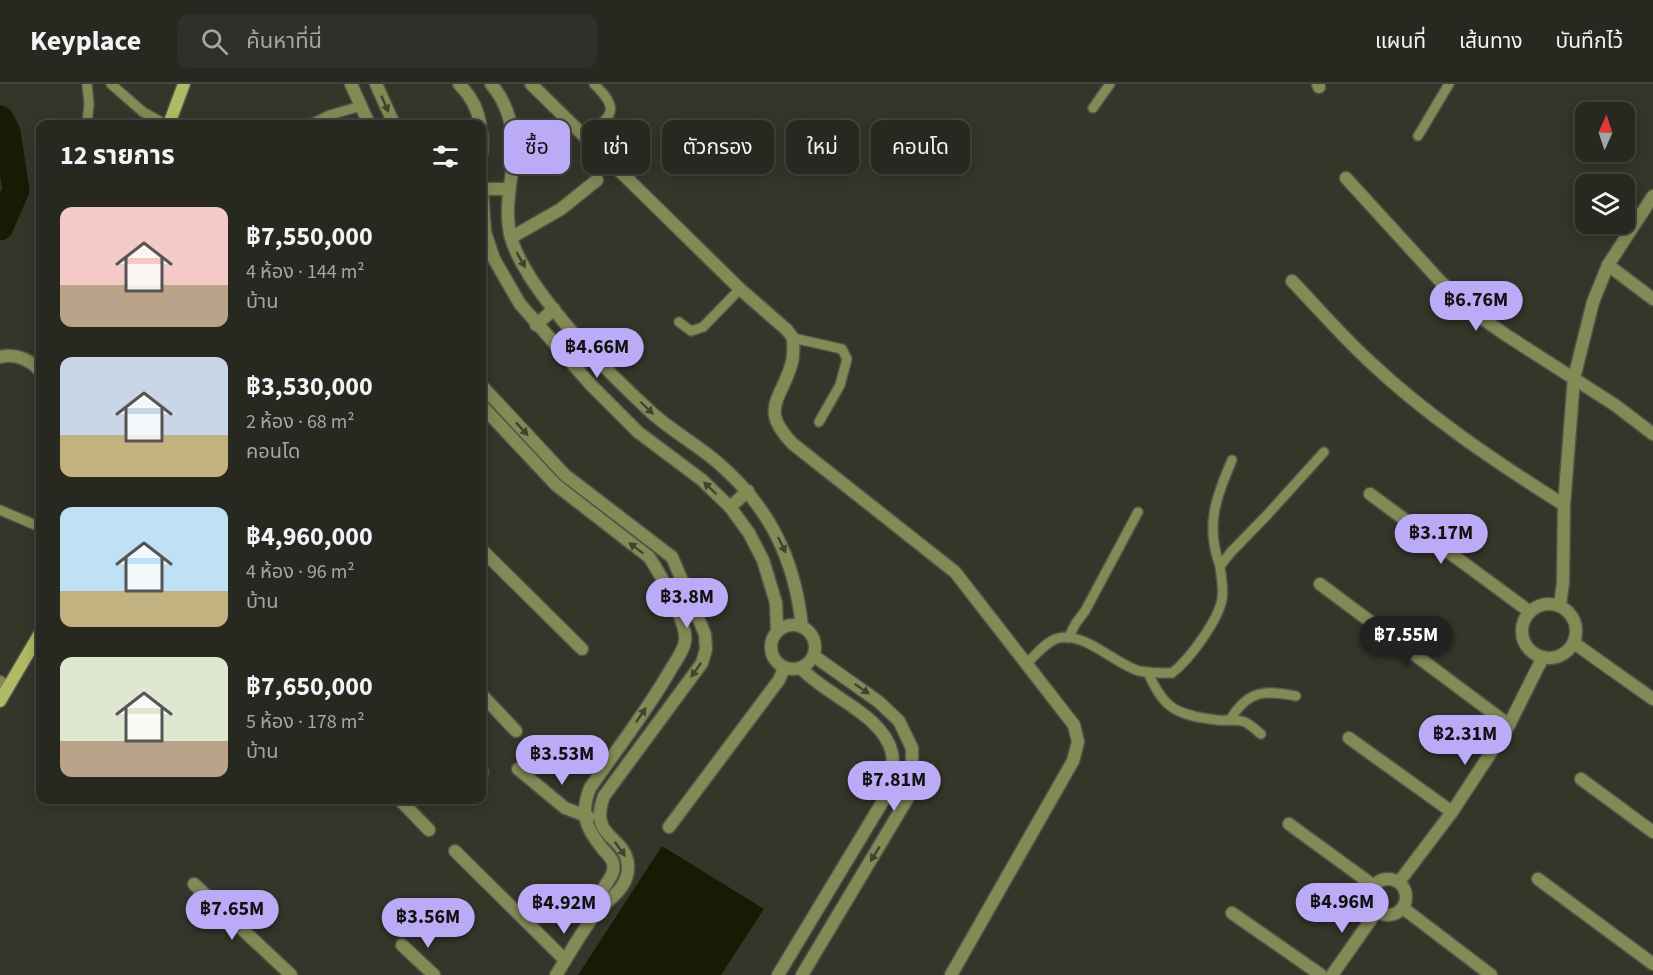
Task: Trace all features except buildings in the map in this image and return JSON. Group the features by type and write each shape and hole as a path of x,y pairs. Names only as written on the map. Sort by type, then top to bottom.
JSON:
{"street":[{"path":"169,120 184,84"},
{"path":"351,84 367,120"},
{"path":"376,84 392,120"},
{"path":"459,84 478,111 479,120"},
{"path":"491,84 505,107 511,126 514,162 509,189 508,229 516,250 539,291 608,369 653,414 717,462 748,491 769,520 785,551 799,596 802,627"},
{"path":"531,84 582,136"},
{"path":"621,174 793,338 792,362 774,404 774,418 782,432 793,444 955,572 1074,725 1078,742 1073,761 951,975"},
{"path":"1346,178 1440,281 1476,314 1574,378 1653,434"},
{"path":"512,237 561,209 597,180"},
{"path":"486,189 509,189"},
{"path":"1560,605 1563,583 1564,505 1574,378 1593,302 1608,265 1653,196"},
{"path":"486,235 494,259 520,304 536,325 638,432 702,480 730,507 763,560 776,603 777,631"},
{"path":"1608,265 1653,299"},
{"path":"1292,281 1368,360 1399,387 1460,434 1564,505"},
{"path":"536,325 554,309"},
{"path":"0,357 21,358 36,366"},
{"path":"486,390 565,475 672,557 705,634 706,649 702,663 604,796 599,819 625,855 628,866 625,880 613,899 597,912 556,975"},
{"path":"486,410 556,485 593,516 649,557 683,624 686,640 659,690 590,788 584,802 584,815 596,840 613,861 614,866 612,875 602,891 597,912"},
{"path":"730,507 748,491"},
{"path":"1370,494 1530,612"},
{"path":"593,516 602,505"},
{"path":"486,554 582,649"},
{"path":"1320,584 1509,725"},
{"path":"1544,604 1560,605 1568,610 1573,617 1577,634 1574,643 1566,653 1555,658 1543,657 1532,652 1525,644 1522,632 1523,621 1530,612 1544,604"},
{"path":"784,626 802,627 814,639 814,656 801,668 792,670 776,663 771,656 770,647 777,631 784,626"},
{"path":"0,701 4,684 36,639"},
{"path":"1574,643 1653,699"},
{"path":"802,975 912,791 912,748 899,721 879,702 814,656"},
{"path":"1399,882 1452,812 1509,725 1543,657"},
{"path":"669,827 779,680 784,668"},
{"path":"778,975 892,786 892,753 882,733 866,717 811,679 801,668"},
{"path":"659,690 673,702"},
{"path":"486,699 516,731"},
{"path":"1349,738 1452,812"},
{"path":"518,769 565,808 599,819"},
{"path":"1581,779 1653,832"},
{"path":"404,804 429,830"},
{"path":"1289,824 1374,886"},
{"path":"454,851 566,960"},
{"path":"1386,879 1399,882 1406,894 1403,908 1391,914 1377,911 1370,899 1374,886 1386,879"},
{"path":"1538,879 1653,964"},
{"path":"194,884 291,975"},
{"path":"1403,908 1491,975"},
{"path":"1332,975 1377,911"},
{"path":"1232,913 1321,975"},
{"path":"810,924 827,934"},
{"path":"402,945 434,975"}],"lane":[{"path":"87,84 87,120"},
{"path":"111,84 143,112 159,120"},
{"path":"594,84 608,97 611,105 609,118 606,120"},
{"path":"1093,108 1110,84"},
{"path":"1418,136 1449,84"},
{"path":"319,120 361,106"},
{"path":"679,322 691,331 703,327 740,289"},
{"path":"793,338 842,349 847,359 840,385 819,422"},
{"path":"1220,566 1324,452"},
{"path":"1026,664 1052,640 1068,638 1083,642 1138,670 1148,672 1172,673 1189,658 1222,601 1220,566 1215,552 1213,523 1216,498 1232,460"},
{"path":"0,510 36,525"},
{"path":"1068,638 1138,512"},
{"path":"1148,672 1164,703 1174,710 1217,720 1245,722 1261,734"},
{"path":"1230,720 1241,704 1251,696 1273,692 1296,696"}],"shaded area":[{"path":"662,846 764,909 721,975 578,975"}],"waterway":[{"path":"0,119 7,132 16,190 0,227"}]}
